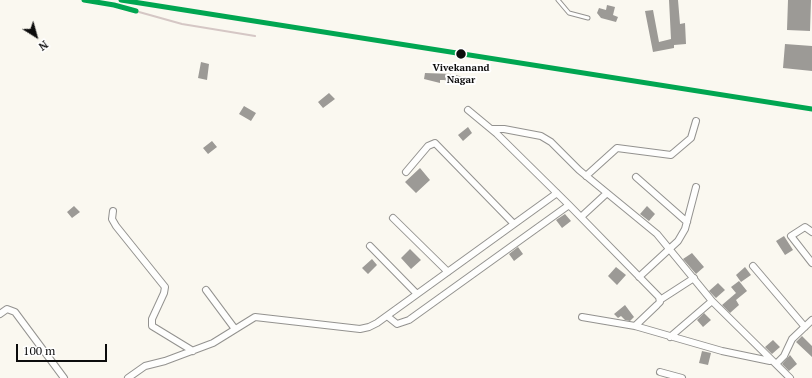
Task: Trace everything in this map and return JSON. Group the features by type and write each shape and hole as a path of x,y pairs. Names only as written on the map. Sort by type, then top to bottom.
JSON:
{"street":[{"path":"468,110 492,130 557,193 660,300"},
{"path":"586,176 617,148 672,155 691,138 696,121"},
{"path":"492,130 504,129 547,138 586,176 657,234 712,301 755,341 773,362 790,378"},
{"path":"406,172 428,146 435,143 514,224"},
{"path":"636,177 687,222"},
{"path":"639,277 678,241 687,222 696,187"},
{"path":"128,378 145,366 213,343 252,318 259,316 360,329 377,323 557,193"},
{"path":"581,217 607,193"},
{"path":"387,316 397,324 409,320 569,205"},
{"path":"113,211 112,218 116,226 165,287 164,293 152,319 152,326 193,351"},
{"path":"393,218 448,272"},
{"path":"812,232 804,227 791,236 812,263"},
{"path":"370,246 417,294"},
{"path":"582,317 635,326 670,337 773,362 784,356 792,339 809,325 753,266"},
{"path":"635,326 657,306 660,300 694,278"},
{"path":"206,290 235,328"},
{"path":"670,337 712,301"},
{"path":"0,314 7,309 15,312 64,378"},
{"path":"660,372 682,378"}],"lane":[{"path":"558,0 569,13 588,18"}],"building":[{"path":"669,0 678,0 680,24 685,23 686,44 674,45 674,48 653,52 645,11 653,10 659,42 671,39"},
{"path":"788,0 811,0 810,31 787,30"},
{"path":"607,5 615,7 613,15 618,17 616,22 601,18 597,13 599,8 606,10"},
{"path":"785,44 812,46 812,71 783,68"},
{"path":"201,62 209,64 207,80 198,78"},
{"path":"425,73 452,74 470,79 468,85 444,80 440,80 440,83 424,79"},
{"path":"329,93 335,99 323,108 318,102"},
{"path":"244,106 256,113 251,121 239,114"},
{"path":"468,127 472,133 463,141 458,135"},
{"path":"212,141 217,147 208,154 203,148"},
{"path":"420,168 430,180 416,193 405,182"},
{"path":"74,206 80,212 72,218 67,212"},
{"path":"647,206 655,214 649,221 640,214"},
{"path":"565,214 571,221 562,228 556,220"},
{"path":"784,236 793,250 785,255 776,241"},
{"path":"518,247 523,254 514,261 509,254"},
{"path":"410,249 421,260 411,269 401,258"},
{"path":"692,253 704,267 696,274 683,259"},
{"path":"372,259 377,265 368,274 362,268"},
{"path":"616,267 626,275 617,285 608,276"},
{"path":"745,267 751,275 741,282 736,275"},
{"path":"739,281 747,291 736,300 739,305 730,313 722,305 736,293 731,287"},
{"path":"718,283 725,290 716,298 709,291"},
{"path":"625,305 634,317 630,321 625,320 621,316 618,318 614,314"},
{"path":"704,313 711,320 703,327 697,320"},
{"path":"802,336 812,346 812,357 796,342"},
{"path":"773,340 780,347 772,354 765,347"},
{"path":"702,351 711,353 708,365 699,363"},
{"path":"790,355 797,364 789,371 782,364"}],"railway":[{"path":"84,0 114,5 182,24 255,36"}],"transit line":[{"path":"84,0 114,5 136,11"},
{"path":"121,0 812,109"}],"place":[{"name":"Vivekanand Nagar","path":"461,54"}]}
